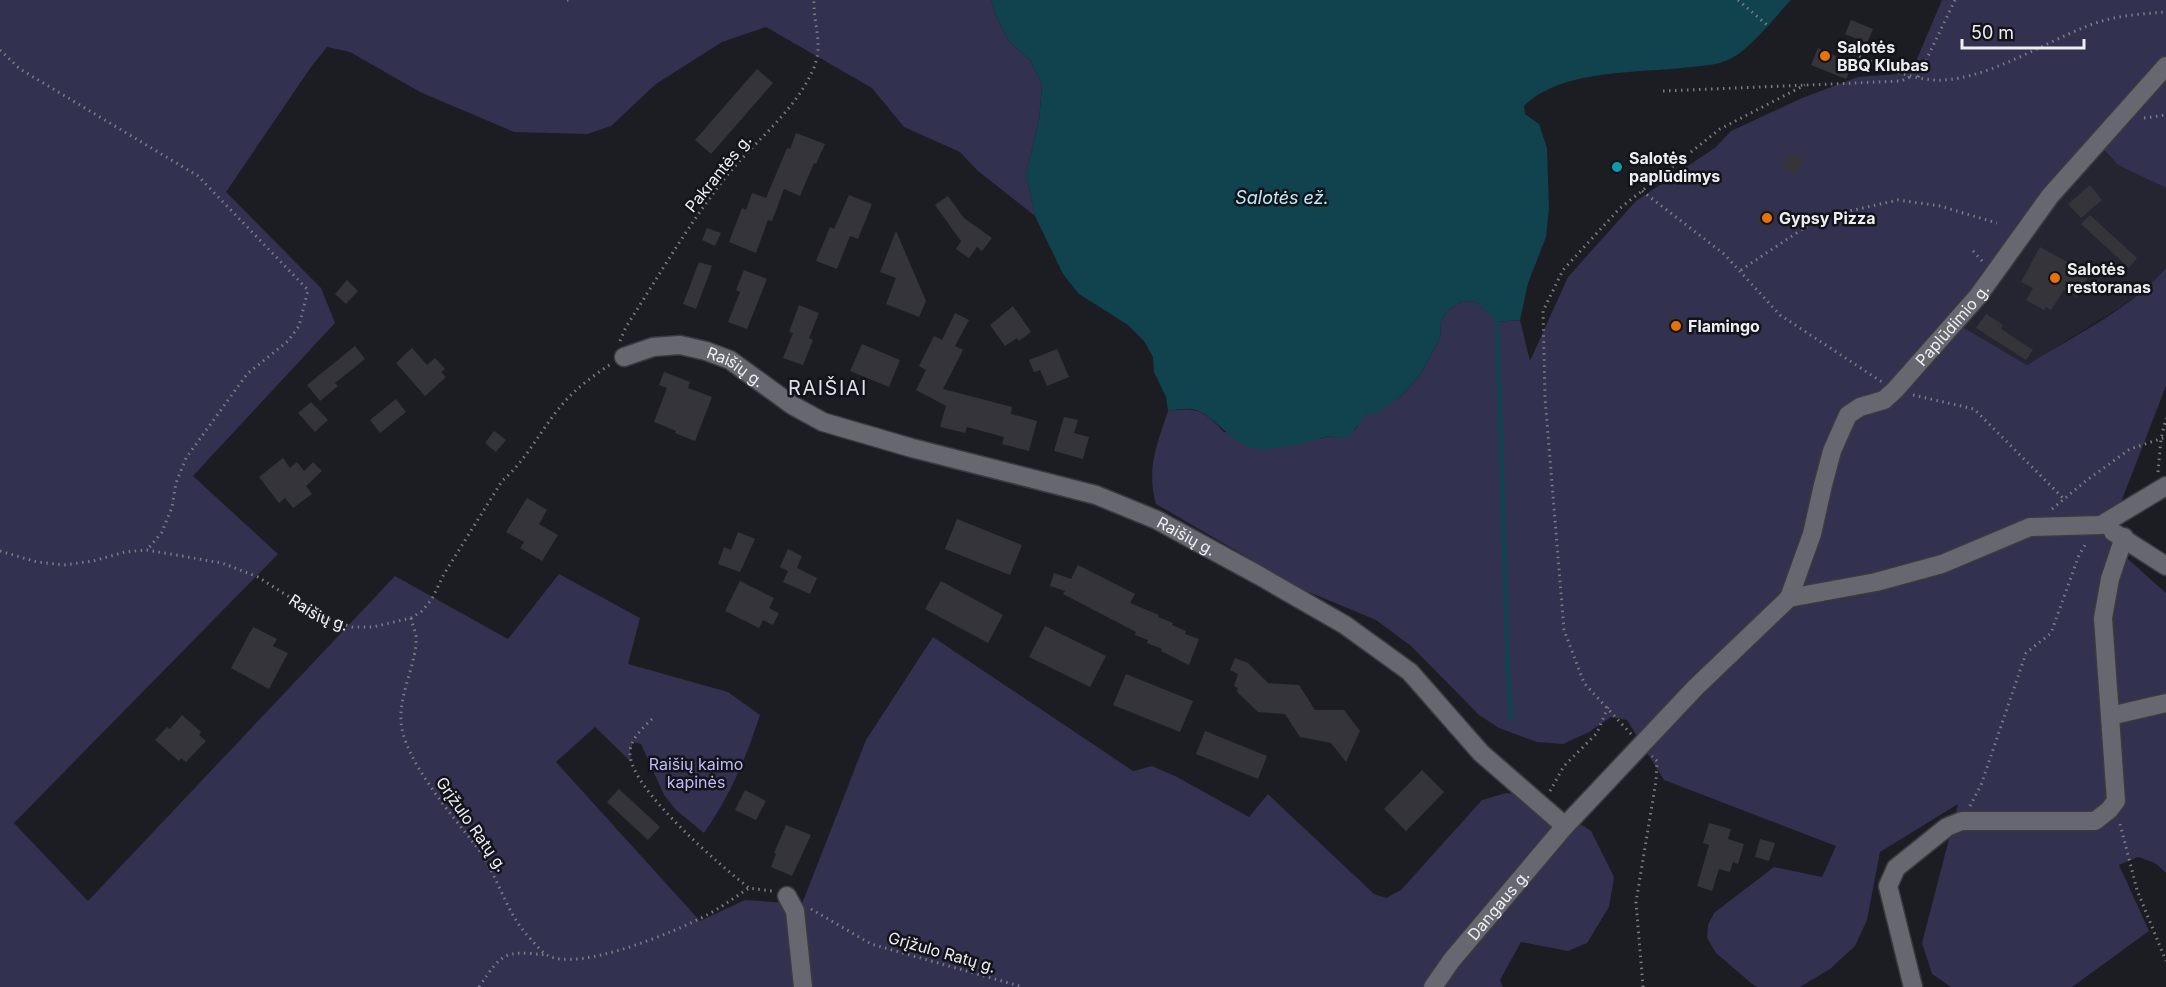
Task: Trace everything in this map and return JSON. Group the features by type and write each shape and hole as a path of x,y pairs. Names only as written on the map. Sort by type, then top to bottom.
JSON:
{"street":[{"name":"Paplūdimio g.","path":"1789,598 1812,534 1832,451 1848,415 1860,406 1884,400 1894,390 1978,296 2050,196 2166,66"},
{"name":"Raišių g.","path":"624,357 653,347 680,345 706,351 730,360 792,405 823,422 912,448 1096,495 1157,520 1345,625 1410,672 1481,753 1565,826"},
{"path":"2101,525 2161,489"},
{"path":"1789,598 1876,582 1942,564 2030,527 2101,525 2124,537 2166,566"},
{"path":"1913,987 1888,886 1896,868 1947,827 1962,821 2095,821 2109,810 2115,801 2103,618 2110,579 2124,537"},
{"name":"Dangaus g.","path":"1433,987 1451,962 1565,826 1695,688 1789,598"},
{"path":"2110,716 2166,703"},
{"path":"787,896 795,911 803,987"}],"path":[{"name":"Pakrantės g.","path":"624,357 620,347 626,327 706,204 726,177 798,96 812,72 819,53 814,0"},
{"path":"1738,0 1767,25"},
{"path":"1917,78 1955,0"},
{"path":"1843,48 1912,77 1935,80 1956,79 1985,71 2087,26 2120,17 2166,12"},
{"path":"0,50 20,69 198,176 308,290 299,326 288,341 247,374 186,458 162,532 147,550"},
{"path":"1663,91 1901,81 1912,77"},
{"path":"1643,987 1636,902 1656,781 1657,761 1584,683 1564,630 1545,398 1543,311 1563,270 1618,209 1720,129 1805,85"},
{"path":"1642,191 1724,254 1780,315 1894,390 1974,409 2064,499"},
{"path":"1741,270 1819,218 1898,200 1940,206 1997,223"},
{"name":"Raišių g.","path":"0,551 37,562 63,566 125,552 147,550 222,563 258,578 319,616 352,627 373,627 411,618 422,612 432,599 444,574 491,496 502,481 516,469 569,397 600,371 624,357"},
{"path":"2161,489 2161,439 2166,418"},
{"path":"2030,527 2130,450 2166,437"},
{"path":"1962,821 1981,785 2026,652 2051,633 2079,555 2091,535 2101,525"},
{"name":"Grįžulo Ratų g.","path":"411,618 416,636 400,722 406,742 420,771 479,850 526,935 548,955"},
{"path":"1542,806 1564,766 1597,732 1608,707"},
{"path":"479,987 496,962 510,953 548,955 570,960 641,944 707,915 749,888 691,839 636,775 630,751 640,730 652,719"},
{"path":"2115,801 2123,841 2137,890 2166,961"},
{"name":"Grįžulo Ratų g.","path":"749,888 772,891 787,896 871,944 1023,987"}],"shaded area":[{"path":"2102,149 2118,165 2166,188 2166,268 2157,280 2119,308 2027,365 1963,328 2047,210"}],"green space":[{"name":"Raišių kaimo kapinės","path":"0,0 991,0 996,16 1009,41 1031,61 1042,85 1039,121 1026,174 1035,216 978,171 960,152 904,127 872,88 766,27 722,42 656,84 611,126 587,134 514,132 420,92 350,52 327,47 226,192 321,288 335,323 193,476 278,554 14,823 88,901 395,576 508,639 559,574 640,618 628,664 728,692 760,715 737,776 704,833 676,810 664,795 641,744 633,742 630,751 631,762 595,727 556,762 700,921 745,900 802,904 866,740 933,637 1133,771 1152,766 1177,777 1249,817 1268,794 1374,894 1386,898 1401,890 1482,800 1506,793 1540,797 1591,831 1614,877 1609,907 1587,943 1568,951 1521,942 1500,980 1503,987 0,987"},
{"path":"1942,0 2166,0 2166,188 2118,165 2103,149 2047,210 1964,328 2027,365 2119,309 2137,296 2166,268 2166,386 2111,528 2120,552 2166,593 2166,873 2155,863 2138,857 2119,865 2149,931 2072,987 1951,987 1932,974 1922,943 1958,804 1880,852 1867,920 1855,946 1830,969 1800,987 1757,987 1716,953 1707,938 1708,925 1714,913 1774,867 1822,877 1836,846 1664,780 1627,720 1611,717 1589,732 1563,744 1537,742 1499,728 1479,715 1411,646 1376,620 1304,590 1156,504 1152,479 1154,457 1168,411 1193,410 1199,412 1211,419 1224,432 1319,439 1330,436 1339,438 1356,429 1366,415 1379,411 1402,395 1420,375 1440,338 1441,321 1449,309 1463,301 1476,302 1498,322 1520,320 1530,361 1568,277 1636,201 1716,147 1731,131 1802,98 1858,77 1911,73"}],"water":[{"name":"Salotės ež.","path":"991,0 1791,0 1747,47 1726,61 1577,79 1539,94 1524,106 1525,114 1539,124 1547,148 1549,208 1546,237 1528,283 1520,320 1497,322 1476,302 1463,301 1449,309 1441,321 1440,338 1420,375 1402,395 1379,412 1366,415 1349,437 1329,436 1287,447 1264,449 1246,446 1239,442 1212,419 1198,411 1186,409 1168,411 1166,397 1154,372 1153,357 1144,341 1128,325 1079,294 1063,274 1035,216 1026,174 1039,121 1042,85 1031,61 1009,41 996,16"}],"building":[{"path":"1851,20 1873,29 1867,43 1845,34"},
{"name":"Salotės BBQ Klubas","path":"1818,48 1853,64 1846,79 1811,65"},
{"path":"757,69 773,83 711,154 695,140"},
{"path":"796,133 825,144 800,196 784,189 772,221 768,220 756,253 729,242 742,208 746,210 752,193 766,198 787,148 790,149"},
{"path":"1791,152 1805,161 1795,175 1781,166"},
{"path":"2090,185 2102,200 2081,218 2068,204"},
{"path":"849,195 872,204 858,239 850,236 837,269 816,261 830,227 834,229"},
{"path":"948,196 964,218 992,238 982,251 977,247 969,258 956,249 961,241 935,205"},
{"name":"Gypsy Pizza","path":"1765,208 1778,214 1770,229 1757,223"},
{"path":"2090,215 2137,258 2129,268 2081,224"},
{"path":"707,228 721,233 715,246 702,240"},
{"path":"896,231 926,301 919,317 886,304 896,278 880,272"},
{"name":"Salotės restoranas","path":"2040,247 2090,274 2077,297 2064,290 2051,310 2046,307 2044,310 2026,300 2033,288 2021,282"},
{"path":"699,262 712,266 696,309 683,304"},
{"path":"744,270 767,279 747,329 728,322 740,292 736,290"},
{"path":"347,280 358,291 346,304 335,294"},
{"path":"799,305 819,313 809,338 813,340 803,365 783,358 793,333 789,332"},
{"path":"1013,306 1031,332 1019,341 1017,338 1005,346 990,325"},
{"path":"955,313 969,320 955,346 963,350 943,389 1012,407 1011,414 1037,421 1029,451 1002,444 1004,437 967,427 965,433 940,427 946,406 916,390 926,370 919,366 934,336 942,340"},
{"path":"1986,314 2003,325 2001,329 2033,350 2026,360 1976,328"},
{"name":"Flamingo","path":"1672,315 1687,322 1681,334 1667,327"},
{"path":"862,344 900,360 889,387 850,371"},
{"path":"355,346 365,359 335,383 338,386 320,401 307,385"},
{"path":"412,348 427,365 435,358 445,369 441,372 446,377 425,396 396,363"},
{"path":"1057,349 1069,377 1047,386 1040,370 1034,372 1029,360"},
{"path":"664,372 690,382 688,388 712,397 695,441 654,422 667,388 659,385"},
{"path":"396,399 406,412 380,433 370,420"},
{"path":"311,402 328,420 315,432 298,413"},
{"path":"1064,417 1078,420 1074,433 1089,437 1083,459 1054,451"},
{"path":"494,431 506,440 496,452 485,443"},
{"path":"283,458 290,468 297,462 304,471 313,462 322,471 306,486 312,494 293,508 285,498 279,503 259,477"},
{"path":"527,498 547,510 539,524 558,535 542,561 520,548 524,542 506,532"},
{"path":"957,519 1022,545 1010,575 945,549"},
{"path":"738,532 755,539 740,572 718,564 724,547 731,550"},
{"path":"788,549 802,556 797,568 817,578 810,594 783,582 788,571 780,567"},
{"path":"1078,565 1135,594 1130,603 1159,615 1158,617 1186,631 1185,634 1199,639 1189,665 1147,643 1148,640 1135,635 1136,632 1063,594 1065,591 1050,586 1054,573 1071,579"},
{"path":"740,581 774,598 769,608 779,613 773,625 763,620 759,628 725,611"},
{"path":"941,581 1003,615 988,643 925,609"},
{"path":"1045,626 1106,656 1090,687 1029,657"},
{"path":"253,627 277,639 273,646 288,653 269,689 231,668"},
{"path":"1235,658 1248,663 1268,683 1299,685 1315,710 1344,710 1360,731 1346,762 1331,743 1300,737 1285,714 1258,712 1237,692 1238,688 1234,686 1238,674 1230,670"},
{"path":"1126,674 1193,701 1180,732 1113,705"},
{"path":"182,715 201,732 199,735 206,741 186,762 181,758 179,761 155,740 167,727 170,729"},
{"path":"1205,731 1267,756 1258,779 1196,754"},
{"path":"1422,770 1444,792 1406,831 1384,809"},
{"path":"619,789 660,827 648,840 607,802"},
{"path":"745,790 766,801 756,820 735,810"},
{"path":"1709,823 1731,829 1728,839 1744,844 1738,864 1733,862 1730,872 1719,869 1712,891 1697,886 1709,845 1703,843"},
{"path":"786,825 811,835 792,876 771,867 776,854 774,853"},
{"path":"1760,839 1775,843 1769,861 1755,857"}],"waterway":[{"path":"1497,322 1511,719"}],"place":[{"name":"Salotės BBQ Klubas","path":"1825,56"},
{"name":"Salotės paplūdimys","path":"1617,167"},
{"name":"Gypsy Pizza","path":"1767,218"},
{"name":"Salotės restoranas","path":"2055,278"},
{"name":"Flamingo","path":"1676,326"}],"district":[{"name":"RAIŠIAI","path":"828,388"}]}
